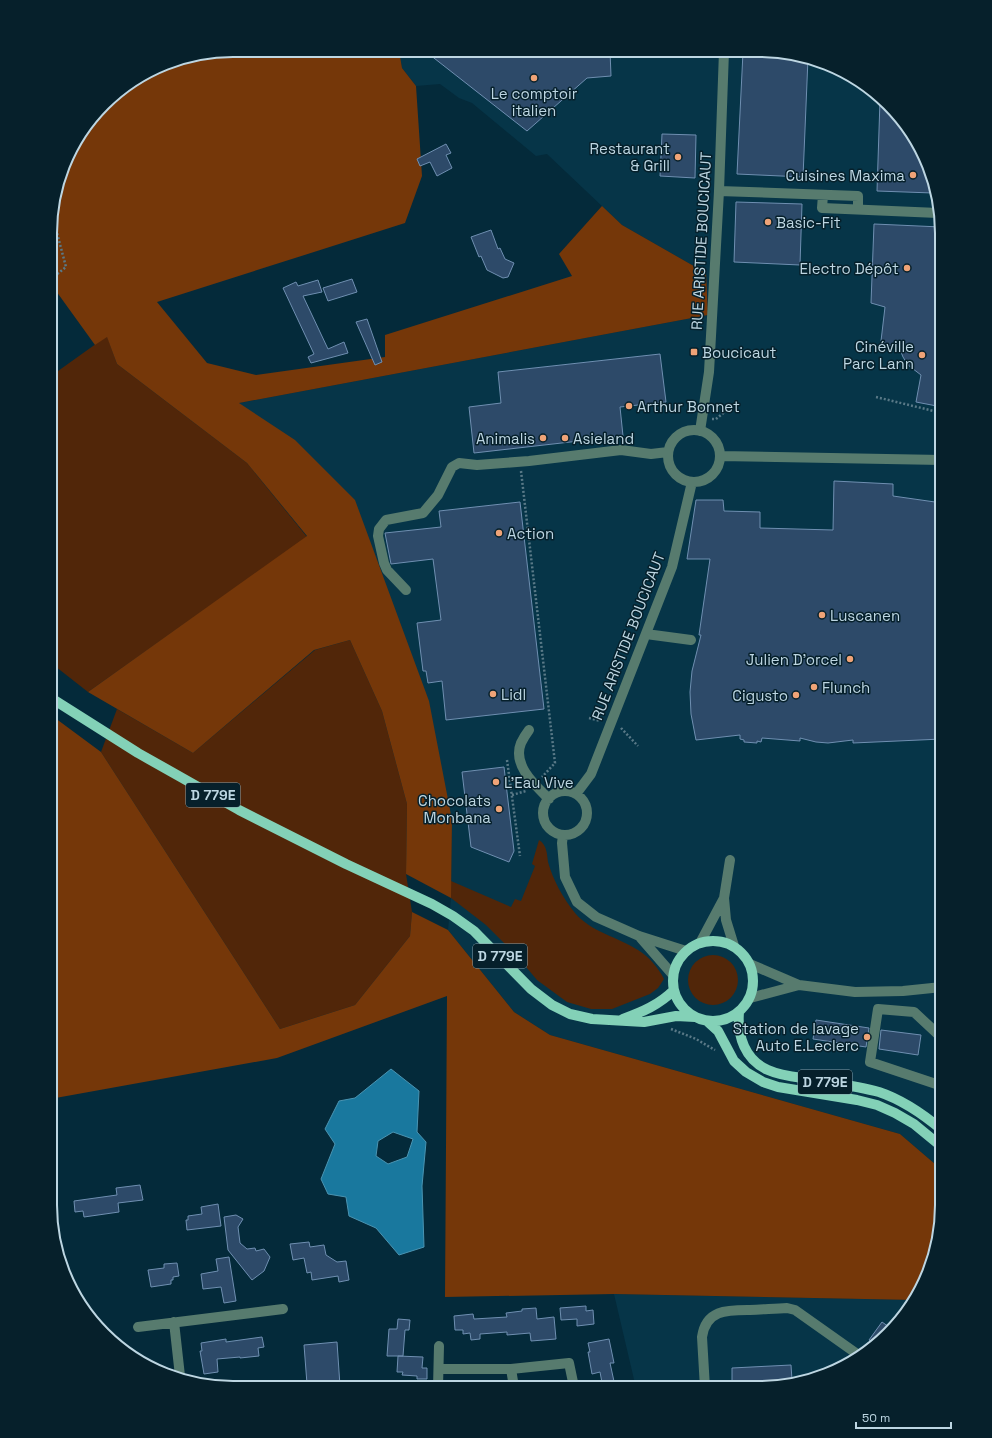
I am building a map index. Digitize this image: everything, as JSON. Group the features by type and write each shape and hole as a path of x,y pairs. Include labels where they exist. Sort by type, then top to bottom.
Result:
{"main road":[{"name":"D 779E","path":"57,702 138,753 239,810 346,864 432,904 453,916 474,931 531,989 552,1005 570,1014 592,1019 644,1022 676,1016 695,1017"},
{"path":"712,940 734,946 744,954 754,975 750,998 739,1012 724,1020 707,1021 695,1017 685,1010 678,1001 674,990 673,975 678,962 686,951 700,943 712,940"},
{"name":"D 779E","path":"619,1020 645,1011 664,1000 674,990"},
{"name":"D 779E","path":"739,1012 738,1024 743,1046 756,1063 768,1070 782,1075 879,1092 900,1100 923,1114 935,1124"},
{"name":"D 779E","path":"707,1021 718,1031 734,1061 746,1072 763,1082 778,1087 857,1100 877,1105 896,1113 914,1124 935,1141"}],"street":[{"name":"RUE ARISTIDE BOUCICAUT","path":"700,431 709,372 719,192 724,57"},
{"path":"719,192 823,195 822,208 934,213"},
{"path":"689,430 700,431 708,434 714,440 720,456 717,467 711,475 692,482 682,479 673,472 668,463 668,452 672,442 679,434 689,430"},
{"path":"406,590 387,570 384,564 378,536 379,529 386,520 423,513 438,495 454,464 459,463 477,465 520,462 621,450 651,454 668,452"},
{"path":"720,456 935,460"},
{"name":"RUE ARISTIDE BOUCICAUT","path":"576,794 591,774 672,567 692,482"},
{"path":"646,634 691,640"},
{"path":"529,730 520,744 519,757 524,771 534,785 549,799"},
{"path":"569,791 576,794 585,804 587,811 586,818 580,829 575,832 563,835 556,833 546,823 544,810 549,799 554,794 561,792 569,791"},
{"path":"563,835 562,843 565,877 577,902 596,917 639,936 686,951"},
{"path":"730,860 724,898 726,920 734,946"},
{"path":"700,943 724,898"},
{"path":"639,936 673,975"},
{"path":"750,964 799,985 855,992 903,991 935,988"},
{"path":"750,998 799,985"},
{"path":"935,1032 914,1012 878,1009 870,1062 935,1084"},
{"path":"705,1381 702,1336 703,1329 712,1317 726,1311 788,1308 795,1310 855,1352"},
{"path":"138,1327 283,1309"},
{"path":"174,1322 180,1373"},
{"path":"438,1381 439,1346"},
{"path":"439,1369 511,1369 569,1363 573,1381"},
{"path":"511,1369 513,1381"}],"path":[{"path":"57,233 66,267 57,275"},
{"path":"876,397 935,410"},
{"path":"512,795 525,793 555,763 520,462"},
{"path":"589,718 597,720"},
{"path":"621,728 638,746"},
{"path":"507,760 520,856"},
{"path":"652,1021 696,1039 734,1061"}],"shaded area":[{"path":"221,57 400,57 402,68 416,86 422,176 405,223 157,302 207,363 256,375 385,357 385,335 572,276 559,254 602,206 622,225 706,273 708,315 239,403 295,440 355,500 429,701 452,820 451,898 406,874 407,804 382,711 350,640 314,650 193,753 88,692 307,536 247,463 117,364 107,337 95,345 57,292 57,221 60,198 70,165 93,126 108,108 126,93 165,70 198,60"},
{"path":"400,57 771,57 794,60 827,70 866,93 884,108 899,126 922,165 932,198 935,221 935,1164 900,1134 550,1035 514,1012 448,930 451,898 452,820 239,403 708,315 706,273 622,225 547,154 536,156 472,103 459,98 440,84 416,86 402,68"},
{"path":"107,336 117,364 247,463 307,537 88,692 57,668 57,372"},
{"path":"350,640 382,711 407,804 406,874 412,912 410,936 355,1005 280,1029 101,752 117,709 193,753 315,650"},
{"path":"57,719 101,752 280,1029 355,1005 410,936 412,912 448,930 514,1012 550,1035 900,1134 935,1164 935,1217 932,1240 926,1262 917,1283 907,1300 614,1294 445,1297 447,996 277,1058 57,1098"},
{"path":"539,840 545,847 550,869 556,882 566,901 575,913 581,920 597,930 630,945 646,956 656,966 664,979 658,988 650,994 612,1009 591,1009 567,1002 537,980 516,955 486,925 451,898 451,881 511,907 515,899 521,901 535,866 532,864"},
{"path":"708,955 718,955 731,962 738,975 738,985 731,998 718,1005 708,1005 699,1001 692,994 688,985 688,975 692,966 699,959"},
{"path":"614,1294 907,1300 884,1330 866,1345 837,1363 816,1372 794,1378 771,1381 634,1381"}],"water":[{"path":"391,1069 419,1091 417,1132 426,1142 422,1186 424,1247 399,1255 376,1228 349,1216 346,1197 328,1194 321,1179 335,1144 325,1129 339,1101 355,1098","holes":["393,1132 413,1139 407,1157 388,1164 376,1156 378,1141"]}],"building":[{"path":"433,57 610,57 611,76 587,78 527,131"},
{"path":"743,57 771,57 794,60 808,64 803,177 737,174"},
{"path":"880,105 899,126 917,155 926,176 931,193 877,191"},
{"name":"Restaurant & Grill","path":"662,134 696,135 695,178 660,176"},
{"path":"446,144 451,153 446,155 452,168 437,176 430,162 420,166 417,159"},
{"name":"Basic-Fit","path":"736,202 802,204 800,265 734,262"},
{"path":"874,224 935,227 935,406 916,402 921,375 908,365 899,347 884,345 884,341 881,341 885,307 871,303"},
{"path":"491,230 498,249 500,248 505,259 514,263 508,277 503,278 487,270 481,256 479,257 471,237"},
{"path":"352,279 357,292 328,301 323,288"},
{"path":"318,280 322,292 303,296 328,349 344,342 348,353 311,363 308,357 314,354 283,288 296,282 298,286"},
{"path":"367,319 382,362 375,365 356,322"},
{"path":"660,354 666,402 620,407 623,436 474,453 469,407 501,403 498,372"},
{"name":"Luscanen","path":"834,481 893,484 893,496 935,502 935,739 853,743 853,740 828,743 800,738 800,741 762,738 761,742 757,741 757,743 744,742 744,740 740,739 740,735 696,740 691,714 690,692 692,671 701,635 699,635 710,559 687,559 696,500 723,500 724,511 760,512 760,528 833,530"},
{"path":"520,502 544,709 446,720 442,681 428,683 426,671 423,671 417,623 441,620 433,559 391,564 385,533 441,527 439,511"},
{"path":"504,767 514,851 509,862 471,847 462,772"},
{"path":"816,1020 869,1028 866,1047 813,1039"},
{"path":"881,1030 921,1035 918,1055 879,1049"},
{"path":"140,1185 143,1200 118,1203 119,1212 84,1217 83,1211 75,1212 74,1201 117,1195 116,1188"},
{"path":"218,1204 221,1226 187,1230 186,1220 188,1220 188,1216 202,1214 201,1207"},
{"path":"236,1215 243,1219 238,1227 240,1243 247,1249 255,1248 256,1251 264,1249 270,1257 264,1271 252,1280 228,1250 224,1217"},
{"path":"309,1242 310,1247 324,1245 326,1255 337,1262 346,1261 349,1280 339,1282 338,1276 312,1280 311,1272 307,1273 304,1258 293,1260 290,1244"},
{"path":"229,1257 236,1301 224,1303 221,1287 203,1289 201,1274 218,1271 216,1259"},
{"path":"177,1263 179,1276 173,1277 171,1284 151,1287 148,1270 164,1268 164,1264"},
{"path":"586,1306 586,1311 593,1310 594,1324 577,1326 577,1319 561,1320 560,1308"},
{"path":"536,1308 537,1319 554,1317 556,1339 531,1341 530,1333 507,1335 507,1332 480,1334 480,1339 471,1340 470,1333 463,1334 463,1330 455,1330 454,1316 473,1314 474,1319 507,1317 506,1313 522,1311 522,1309"},
{"path":"398,1319 410,1320 409,1330 405,1330 403,1356 387,1356 389,1329 397,1329"},
{"path":"882,1322 887,1326 870,1341 869,1340"},
{"path":"262,1337 264,1347 258,1348 259,1356 217,1359 218,1372 204,1374 200,1351 202,1351 201,1343 226,1339 226,1342"},
{"path":"609,1339 614,1363 610,1363 614,1381 602,1381 600,1372 592,1374 588,1343"},
{"path":"337,1342 340,1381 307,1381 304,1345"},
{"path":"398,1356 423,1357 422,1368 427,1368 427,1379 417,1379 417,1376 402,1375 403,1372 397,1372"},
{"path":"791,1365 792,1378 771,1381 732,1381 732,1368"}],"place":[{"name":"Le comptoir italien","path":"534,78"},
{"name":"Restaurant & Grill","path":"678,157"},
{"name":"Cuisines Maxima","path":"913,175"},
{"name":"Basic-Fit","path":"768,222"},
{"name":"Electro Dépôt","path":"907,268"},
{"name":"Boucicaut","path":"694,352"},
{"name":"Cinéville Parc Lann","path":"922,355"},
{"name":"Arthur Bonnet","path":"629,406"},
{"name":"Animalis","path":"543,438"},
{"name":"Asieland","path":"565,438"},
{"name":"Action","path":"499,533"},
{"name":"Luscanen","path":"822,615"},
{"name":"Julien D'orcel","path":"850,659"},
{"name":"Flunch","path":"814,687"},
{"name":"Lidl","path":"493,694"},
{"name":"Cigusto","path":"796,695"},
{"name":"L'Eau Vive","path":"496,782"},
{"name":"Chocolats Monbana","path":"499,809"},
{"name":"Station de lavage Auto E.Leclerc","path":"867,1037"}]}
